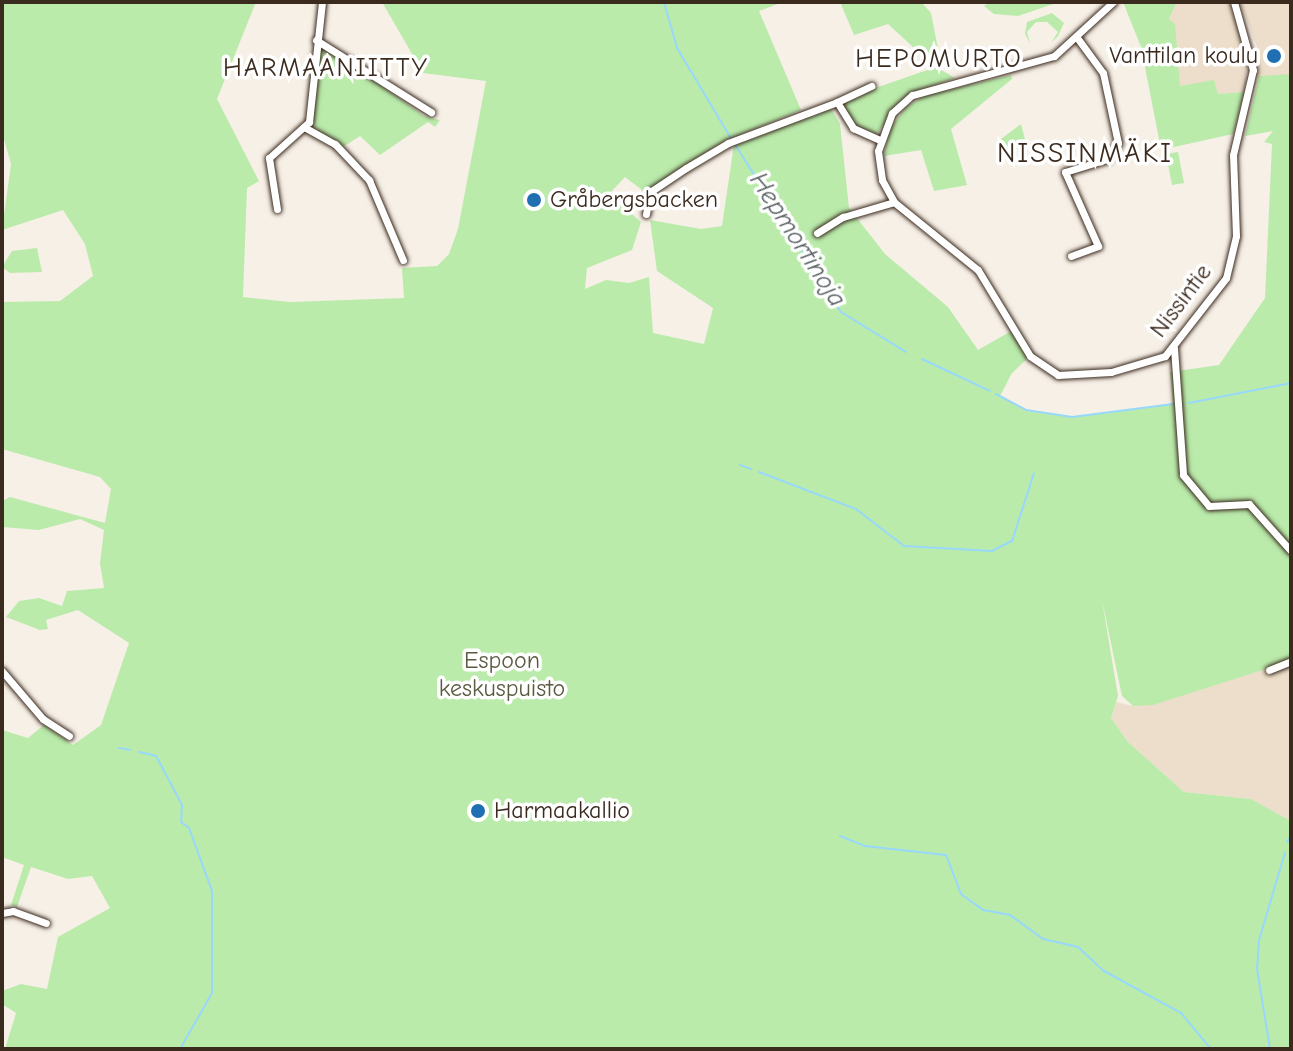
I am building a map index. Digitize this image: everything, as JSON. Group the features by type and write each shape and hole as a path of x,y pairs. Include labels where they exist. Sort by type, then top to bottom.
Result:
{"street":[{"path":"277,209 269,158 304,127 310,115 322,2"},
{"path":"837,102 853,128 880,140 892,113 912,95 1042,61 1078,39 1113,2"},
{"name":"Nissintie","path":"880,140 880,168 894,202 985,277 1030,356 1048,372 1072,377 1153,362 1174,348 1218,291 1234,252 1232,172 1253,70 1249,41 1234,2"},
{"path":"1071,256 1098,246 1065,172 1107,159 1118,143 1103,73 1078,39"},
{"path":"316,40 431,112"},
{"path":"646,214 650,192 728,143 872,86"},
{"path":"304,127 335,144 369,180 403,260"},
{"path":"817,233 843,217 894,202"},
{"path":"1174,348 1183,475 1209,506 1249,504 1280,535 1291,551"},
{"path":"1269,670 1291,661"},
{"path":"2,671 43,719 69,736"},
{"path":"2,913 13,911 46,923"}],"shaded area":[{"path":"1177,2 1229,2 1247,55 1245,92 1218,94 1214,81 1180,86 1169,19"},
{"name":"Vanttilan koulu","path":"1240,2 1291,2 1291,114 1258,80 1257,47"},
{"path":"1291,661 1291,821 1251,799 1184,792 1128,742 1111,718 1116,702 1133,706"}],"green space":[{"name":"Espoon keskuspuisto","path":"2,2 256,2 217,99 259,181 247,188 243,297 290,302 404,298 402,268 437,266 449,254 458,229 486,81 423,73 382,2 783,2 759,11 801,110 725,141 646,193 625,177 609,194 641,222 632,250 587,268 585,289 606,280 629,283 649,277 653,333 704,344 713,308 657,271 650,220 701,229 722,226 734,144 830,107 840,124 849,208 885,254 948,307 978,350 1013,330 1028,358 1012,373 1000,396 1026,410 1072,417 1173,404 1170,372 1219,365 1265,298 1272,144 1264,142 1273,131 1245,136 1259,76 1291,74 1291,661 1153,705 1133,706 1122,696 1102,600 1118,696 1111,718 1128,742 1184,792 1251,799 1291,821 1291,1049 5,1049 16,1013 2,1004 2,991 21,984 47,989 58,937 110,908 92,876 68,879 31,867 17,907 11,905 24,865 2,857 2,730 28,738 44,725 73,745 101,725 129,643 78,610 46,620 48,629 40,630 6,617 19,601 39,598 62,606 67,591 104,588 100,563 104,530 80,519 39,530 2,527 2,501 10,497 105,523 111,489 100,477 2,449 2,302 60,301 93,276 85,244 63,210 2,230 11,164 2,132"},
{"path":"840,2 921,2 931,13 939,54 926,59 888,24 854,35"},
{"path":"990,2 1059,2 1018,16 994,14 984,6"},
{"path":"1123,2 1177,2 1169,19 1175,24 1180,86 1214,80 1218,94 1245,92 1233,134 1174,147 1160,144 1141,47"},
{"path":"1052,13 1064,23 1058,36 1051,43 1058,32 1047,22 1036,22 1027,32 1030,43 1025,34 1027,22"},
{"path":"325,46 424,116 440,120 435,127 428,122 380,155 360,136 343,147 312,126 318,52"},
{"path":"936,67 955,78 913,92 875,135 860,130 844,110 846,100 855,95"},
{"path":"1011,75 1012,79 951,129 967,185 934,191 921,150 884,156 890,129 905,108 924,96"},
{"path":"1021,124 1027,147 1009,150 1001,139"},
{"path":"1178,152 1184,183 1172,185 1166,154"},
{"path":"37,248 42,272 10,273 2,267 12,251"}],"waterway":[{"name":"Hepmortinoja","path":"664,2 677,48 730,137"},
{"name":"Hepmortinoja","path":"736,146 841,312 906,352"},
{"name":"Hepmortinoja","path":"922,359 990,391"},
{"name":"Hepmortinoja","path":"1189,403 1291,383"},
{"name":"Hepmortinoja","path":"996,394 1026,410 1072,417 1173,404"},
{"path":"740,465 751,469"},
{"path":"759,472 856,509 904,546 992,551 1012,541 1034,473"},
{"path":"119,748 131,750"},
{"path":"139,752 156,756 182,805 181,822 189,828 212,891 212,993 180,1049"},
{"path":"840,836 865,846 946,855 961,894 983,910 1010,915 1043,939 1078,947 1104,971 1181,1013 1211,1049"},
{"path":"1287,842 1291,836"},
{"path":"1270,1049 1257,969 1259,940 1285,853"}],"place":[{"name":"Vanttilan koulu","path":"1274,56"},
{"name":"Gråbergsbacken","path":"534,200"},
{"name":"Harmaakallio","path":"478,811"}],"district":[{"name":"HEPOMURTO","path":"939,60"},
{"name":"HARMAANIITTY","path":"326,69"},
{"name":"NISSINMÄKI","path":"1085,153"}]}
